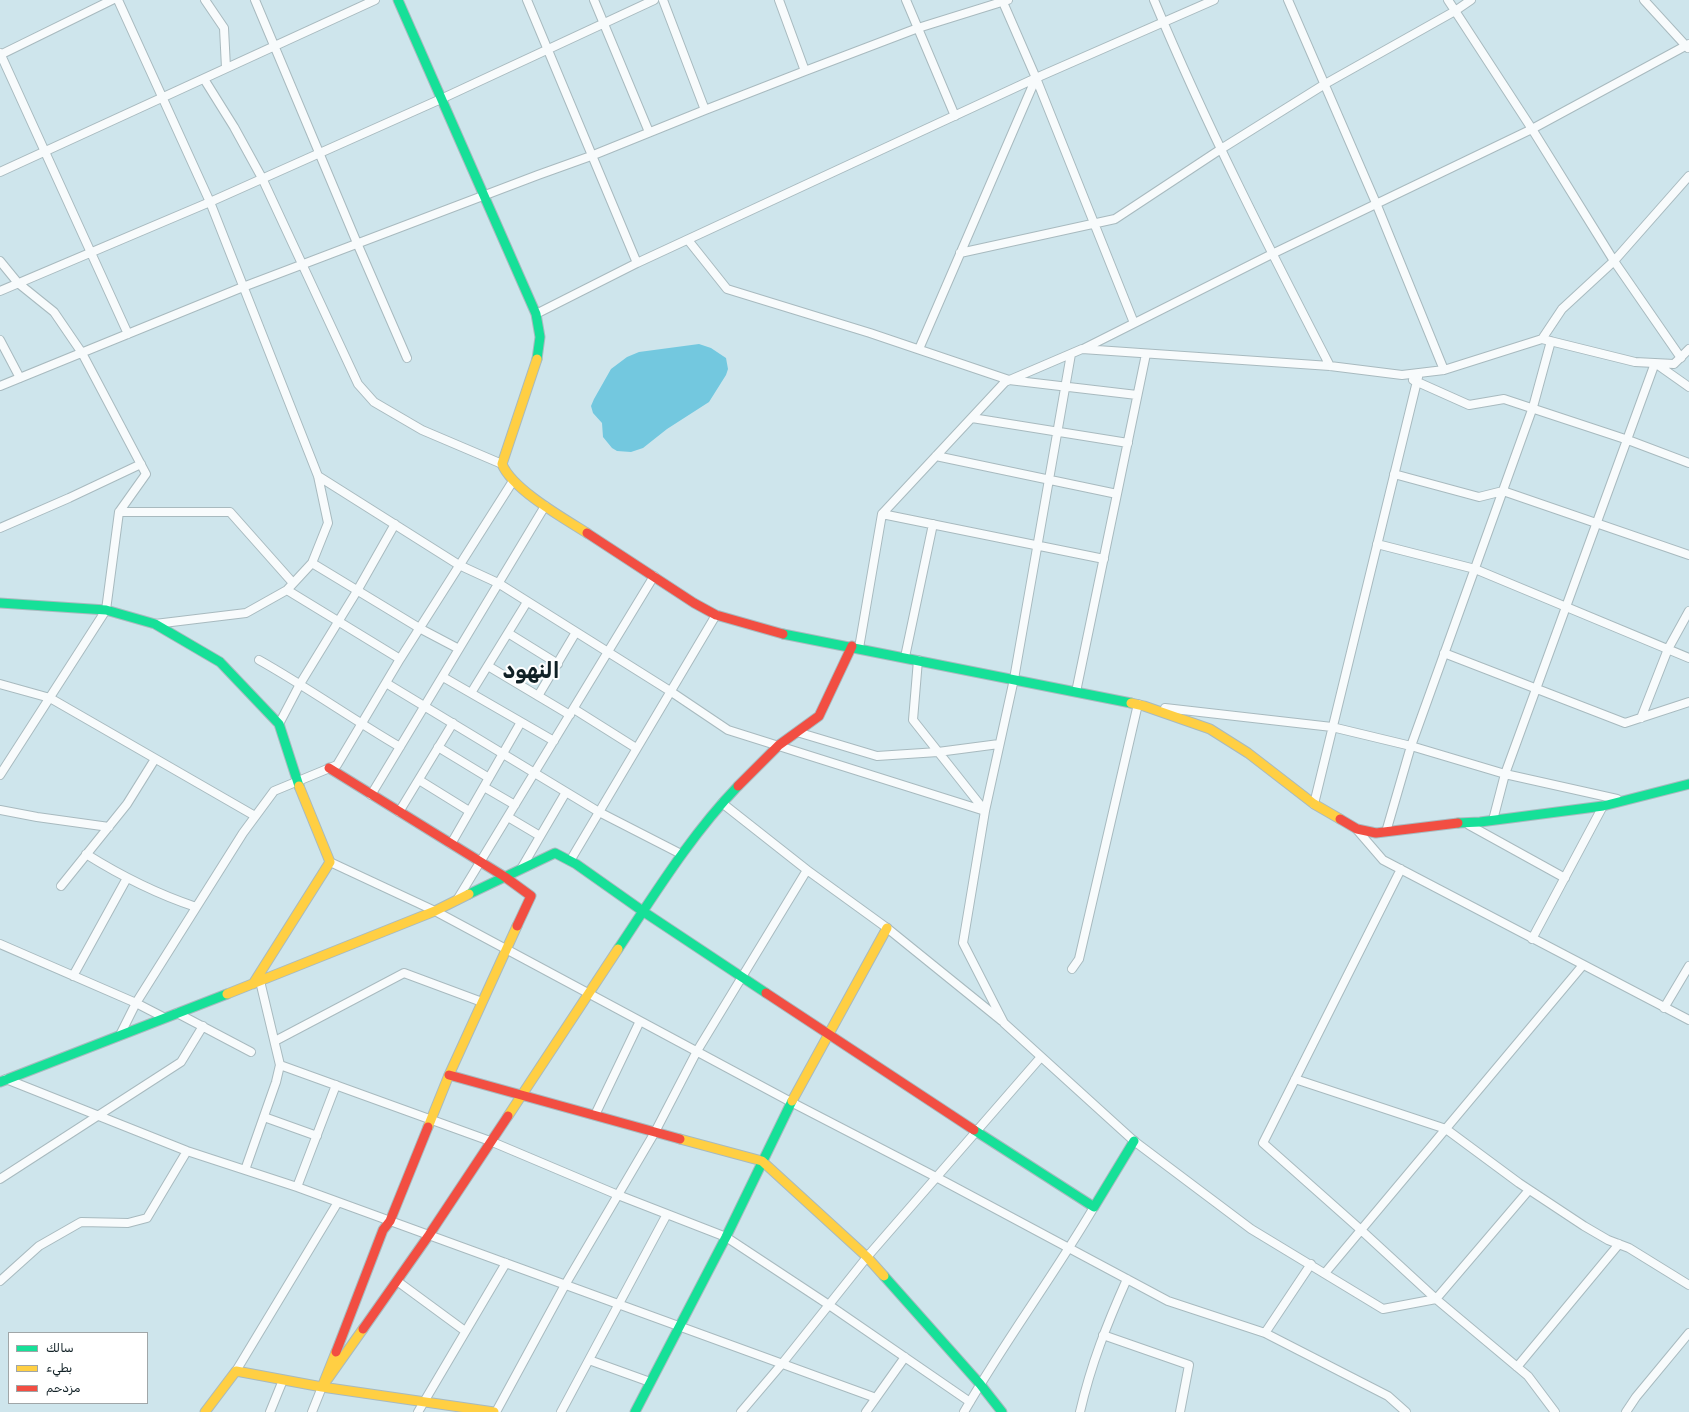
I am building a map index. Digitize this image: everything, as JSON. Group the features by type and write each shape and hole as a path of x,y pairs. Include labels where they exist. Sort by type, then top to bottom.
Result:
{"main road":[{"path":"398,0 536,314 540,338 538,356 502,464 505,472 513,481 545,506 716,615 769,631 1141,705 1210,729 1248,753 1314,804 1357,829 1376,833 1603,806 1689,784"},
{"path":"0,603 106,610 156,624 220,662 279,724 297,782 330,862 256,983"},
{"path":"322,1387 429,1235 681,854 722,803 779,745 819,716 855,647"},
{"path":"322,1387 383,1230 390,1221 449,1075 531,896 505,877 329,768"},
{"path":"3,1079 256,983 435,911 555,853 570,861 644,912 976,1132 1094,1207 1134,1141"},
{"path":"634,1412 726,1237 791,1102 887,928"},
{"path":"449,1075 762,1161 867,1257 980,1384 1002,1412"},
{"path":"205,1412 236,1371 322,1387 495,1412"}],"street":[{"path":"112,0 0,54 128,334"},
{"path":"118,0 210,202 318,476 328,523 312,563 287,590 246,613 156,624"},
{"path":"205,0 224,28 226,68"},
{"path":"255,0 407,358"},
{"path":"0,172 45,150 163,98 375,0"},
{"path":"527,0 637,263"},
{"path":"594,0 649,132"},
{"path":"0,291 210,202 441,99 654,0"},
{"path":"663,0 705,110"},
{"path":"779,0 805,71"},
{"path":"906,0 955,116"},
{"path":"1154,0 1221,149 1272,254 1330,366"},
{"path":"536,314 637,263 1036,78 1214,0"},
{"path":"1288,0 1376,203 1444,370"},
{"path":"1448,0 1532,129 1614,261 1681,358"},
{"path":"960,253 1115,219 1221,149 1325,84 1455,11 1471,0"},
{"path":"855,647 882,514 1005,382 1082,350 1272,254 1532,129 1688,46 1644,0"},
{"path":"0,386 243,287 483,195 591,156 805,71 918,28 1004,1 1134,323"},
{"path":"919,349 1036,78"},
{"path":"204,79 234,127 262,178 358,384 374,402 422,430 502,464"},
{"path":"1542,339 1562,309 1614,261 1689,176"},
{"path":"688,240 727,289 919,349 1009,380 1137,395"},
{"path":"0,261 18,283 54,312 82,353 146,474 119,512 106,610 0,775"},
{"path":"1082,350 1330,366 1402,375 1444,370 1542,339 1635,362 1674,364 1689,349"},
{"path":"0,340 20,378"},
{"path":"1386,832 1411,746 1503,491 1532,407 1551,341"},
{"path":"1004,1023 963,943 985,811 1014,679 1071,354"},
{"path":"1076,692 1146,354"},
{"path":"1655,363 1689,386"},
{"path":"1493,820 1505,774 1598,523 1655,363"},
{"path":"1314,804 1419,373"},
{"path":"1402,375 1469,405 1504,398 1628,440 1689,463"},
{"path":"972,418 1128,443"},
{"path":"936,456 1117,494"},
{"path":"0,528 69,498 141,464"},
{"path":"1394,474 1479,497 1503,491 1689,555"},
{"path":"318,476 459,565 498,583 670,691 728,730 985,811"},
{"path":"120,1035 136,1003 196,907 243,833 274,791 337,765 400,659 513,481"},
{"path":"371,795 426,706 545,506"},
{"path":"119,512 230,512 293,583"},
{"path":"882,514 1104,559"},
{"path":"279,724 300,684 357,591 395,524"},
{"path":"905,657 933,524"},
{"path":"1377,544 1475,569 1689,658"},
{"path":"312,563 357,591 459,649"},
{"path":"457,900 654,576"},
{"path":"287,590 400,659"},
{"path":"471,693 527,602"},
{"path":"1641,718 1668,649 1689,611"},
{"path":"570,861 716,615"},
{"path":"538,696 576,632"},
{"path":"508,633 558,664"},
{"path":"1444,654 1625,723 1689,702"},
{"path":"259,660 400,747"},
{"path":"918,660 913,720 985,811"},
{"path":"488,666 538,696 572,712 636,748"},
{"path":"443,677 554,741"},
{"path":"386,683 598,812 681,854"},
{"path":"0,684 50,698 255,816"},
{"path":"1072,969 1079,959 1141,705 1332,727 1411,746 1505,774 1624,801"},
{"path":"451,844 521,722"},
{"path":"399,812 452,723"},
{"path":"797,732 877,756 938,752 999,744"},
{"path":"438,747 489,778"},
{"path":"61,886 127,804 156,758"},
{"path":"419,780 469,811"},
{"path":"484,786 515,805"},
{"path":"521,870 566,792"},
{"path":"722,803 807,870 887,928 1004,1023 1134,1141 1251,1229 1383,1309 1436,1299 1529,1190"},
{"path":"1532,938 1603,806"},
{"path":"0,810 37,817 109,827"},
{"path":"508,817 540,836"},
{"path":"1465,822 1564,878"},
{"path":"1357,829 1383,860 1583,966 1689,1020"},
{"path":"86,854 127,878 173,900 196,907"},
{"path":"330,862 435,911 791,1102 936,1177 1168,1301 1265,1333 1388,1396 1406,1412"},
{"path":"1401,869 1263,1143 1436,1299 1528,1376 1555,1412"},
{"path":"495,1412 565,1285 655,1132 697,1051 807,870"},
{"path":"73,976 127,878"},
{"path":"0,944 136,1003 165,1018"},
{"path":"1325,1273 1583,966"},
{"path":"1664,1008 1689,966"},
{"path":"275,1041 404,973 482,1002"},
{"path":"245,1170 276,1082 280,1065 275,1041 256,983"},
{"path":"177,1013 250,1052"},
{"path":"595,1115 640,1021"},
{"path":"0,1179 181,1062 203,1026"},
{"path":"741,1412 781,1365 867,1257 1041,1057"},
{"path":"280,1065 490,1141 618,1195 726,1237 829,1305 970,1402"},
{"path":"3,1079 188,1151 297,1187 781,1365 876,1398"},
{"path":"1295,1079 1446,1129 1529,1190 1584,1226 1608,1240 1629,1248 1689,1285"},
{"path":"297,1187 336,1085"},
{"path":"264,1117 317,1136"},
{"path":"2,1276 39,1246 81,1222 128,1223 147,1218 188,1151"},
{"path":"236,1371 338,1202"},
{"path":"964,1412 980,1384 1070,1248 1094,1207"},
{"path":"561,1412 667,1214"},
{"path":"1517,1367 1619,1244"},
{"path":"418,1412 506,1264"},
{"path":"1265,1333 1310,1264"},
{"path":"1080,1412 1088,1376 1103,1335 1127,1279"},
{"path":"397,1281 465,1331"},
{"path":"1626,1412 1636,1397 1689,1333"},
{"path":"1103,1335 1189,1365 1180,1412"},
{"path":"866,1412 905,1358"},
{"path":"589,1360 650,1382"},
{"path":"270,1412 283,1380"},
{"path":"312,1412 322,1387"}],"water":[{"path":"699,344 711,348 726,358 728,369 726,375 709,402 667,429 643,448 631,452 617,451 612,448 603,437 602,423 593,413 591,406 611,369 627,357 639,352"}],"traffic: fast":[{"path":"398,0 536,314 540,337 537,359"},
{"path":"0,603 106,610 155,624 220,662 279,724 299,786"},
{"path":"783,634 1131,703"},
{"path":"1458,823 1480,822 1603,806 1689,784"},
{"path":"618,949 689,844 738,786"},
{"path":"469,894 555,853 576,864 644,912 766,993"},
{"path":"0,1082 227,994"},
{"path":"635,1412 726,1237 792,1101"},
{"path":"974,1130 1094,1207 1134,1141"},
{"path":"884,1276 980,1384 1002,1412"}],"traffic: slow":[{"path":"537,359 502,464 508,474 527,493 587,533"},
{"path":"1131,703 1144,706 1210,729 1248,753 1314,804 1340,819"},
{"path":"253,984 330,862 299,786"},
{"path":"227,994 435,911 469,894"},
{"path":"428,1127 449,1075 517,926"},
{"path":"792,1101 887,928"},
{"path":"508,1116 618,949"},
{"path":"680,1139 762,1161 867,1257 884,1276"},
{"path":"205,1412 236,1371 322,1387 363,1329"},
{"path":"336,1352 322,1387 494,1412"}],"traffic: jam":[{"path":"587,533 694,603 716,615 783,634"},
{"path":"738,786 779,745 819,716 852,646"},
{"path":"329,768 505,877 531,896 517,926"},
{"path":"1340,819 1357,829 1376,833 1458,823"},
{"path":"766,993 974,1130"},
{"path":"449,1075 680,1139"},
{"path":"363,1329 429,1235 508,1116"},
{"path":"336,1352 383,1230 390,1221 428,1127"}],"district":[{"name":"النهود","path":"531,672"}]}
